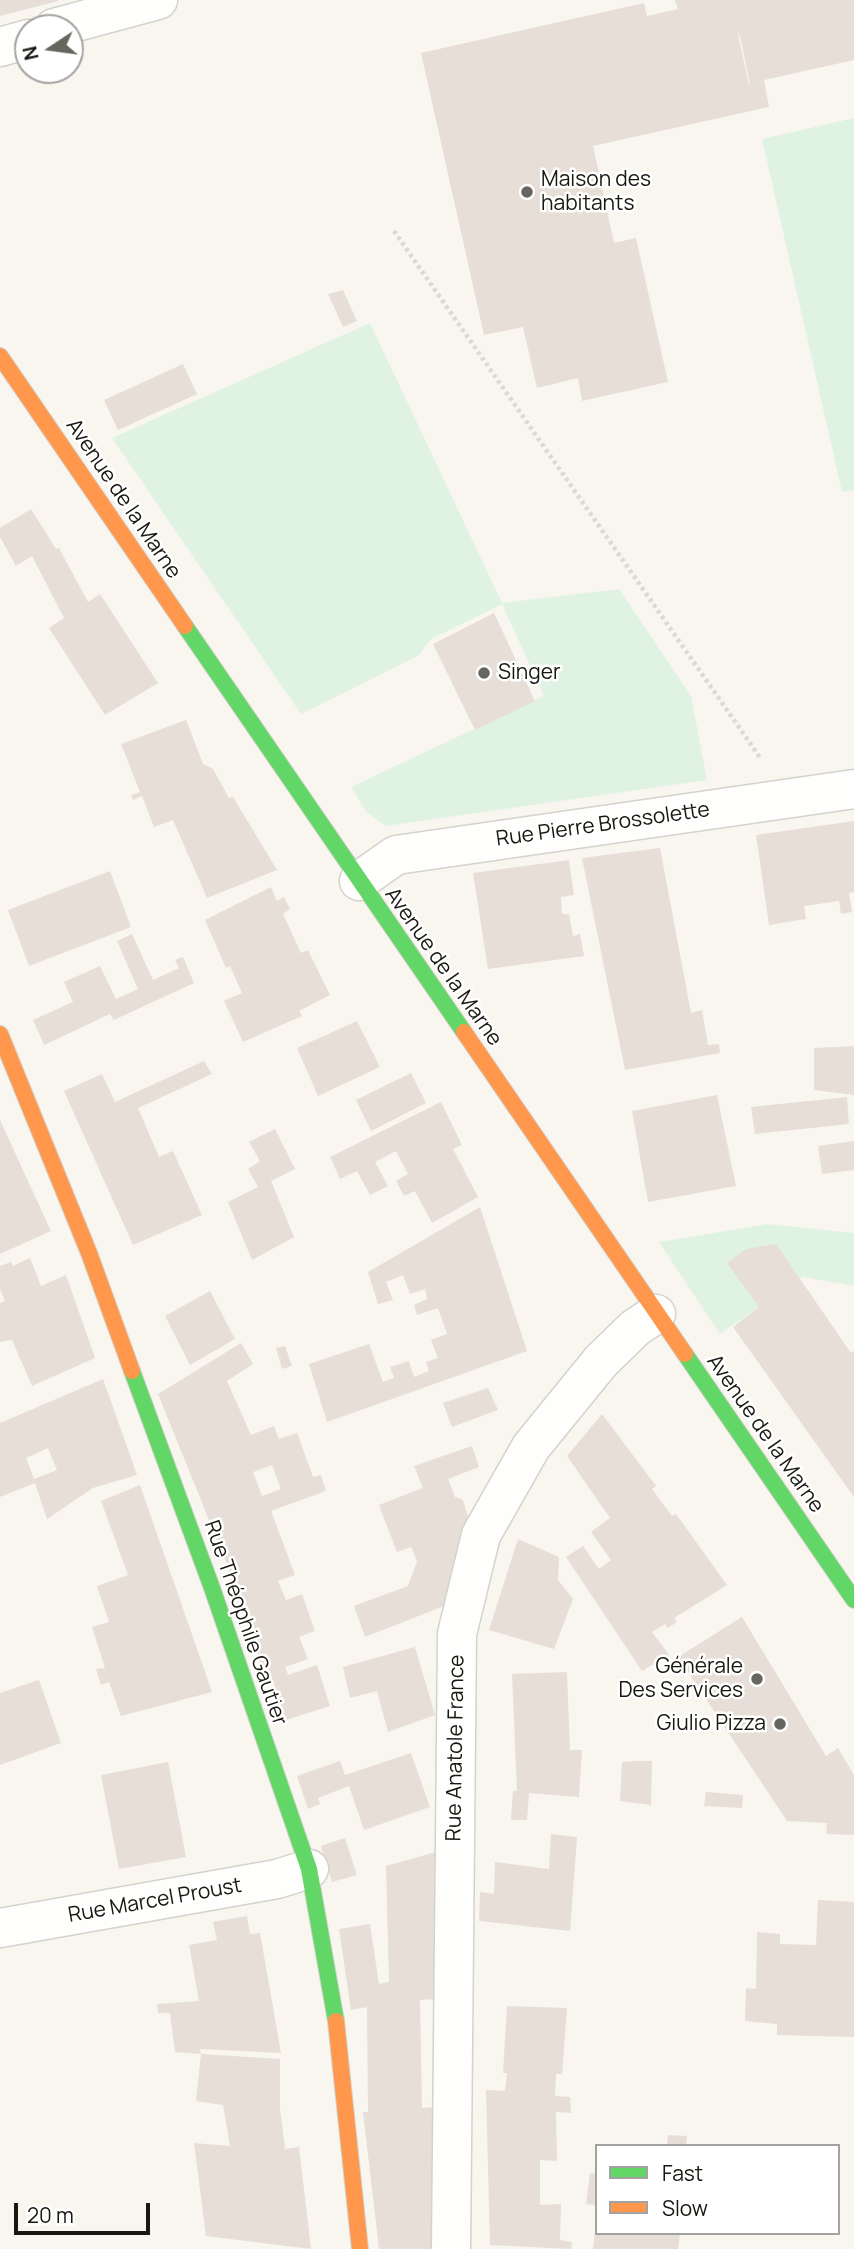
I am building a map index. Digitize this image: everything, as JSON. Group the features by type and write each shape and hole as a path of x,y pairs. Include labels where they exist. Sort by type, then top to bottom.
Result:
{"main road":[{"name":"Avenue de la Marne","path":"0,356 854,1600"},
{"name":"Rue Théophile Gautier","path":"0,1034 89,1253 212,1588 309,1869 336,2017 360,2249"}],"street":[{"path":"84,20 158,0"},
{"name":"Rue Pierre Brossolette","path":"359,881 396,855 854,789"},
{"name":"Rue Anatole France","path":"451,2249 457,1634 481,1535 531,1447 601,1361 635,1328 656,1314"},
{"name":"Rue Marcel Proust","path":"0,1928 277,1879 309,1869"}],"path":[{"path":"394,231 770,772 796,797"}],"green space":[{"path":"854,118 854,490 842,492 762,139"},
{"path":"370,323 502,603 619,589 691,696 707,780 385,826 366,811 351,787 544,696 502,604 431,639 418,656 301,714 112,438"},
{"path":"767,1224 854,1233 854,1286 802,1277 720,1334 659,1242"}],"building":[{"path":"0,0 58,0 58,1 0,16"},
{"name":"Maison des habitants","path":"675,0 854,0 854,60 764,80 769,107 593,146 614,243 636,238 668,382 582,401 578,378 537,388 523,327 484,335 421,53 644,3 647,16 678,9","holes":["737,30 741,40 750,85"]},
{"path":"343,290 357,321 343,327 328,294"},
{"path":"183,364 197,394 118,430 104,400"},
{"path":"31,509 56,549 59,548 88,602 100,594 158,683 105,715 49,628 64,618 32,556 16,566 0,537 0,528"},
{"name":"Singer","path":"494,613 535,701 475,730 433,644"},
{"path":"186,720 203,764 213,769 229,798 233,797 277,870 207,898 173,820 154,827 142,796 133,800 131,795 140,792 121,744"},
{"path":"854,821 854,892 849,893 852,912 841,914 839,901 804,906 806,919 769,925 756,835"},
{"path":"660,848 691,1013 702,1010 708,1045 719,1044 720,1053 625,1070 582,858"},
{"path":"569,860 574,895 561,897 562,914 569,914 573,936 580,934 584,956 488,969 473,873"},
{"path":"110,871 131,927 29,966 8,910"},
{"path":"271,887 277,901 284,897 290,909 283,914 301,953 308,950 330,995 299,1011 302,1016 243,1042 224,1001 242,993 230,966 226,968 205,920"},
{"path":"132,934 153,980 179,968 175,960 183,957 194,983 114,1020 110,1014 44,1045 33,1020 73,1002 64,982 100,966 116,999 138,989 117,941"},
{"path":"357,1021 380,1067 318,1096 297,1048"},
{"path":"854,1046 854,1095 814,1090 814,1048"},
{"path":"204,1061 212,1074 138,1108 159,1157 173,1151 202,1215 133,1245 64,1091 102,1074 115,1102"},
{"path":"411,1073 426,1103 371,1131 356,1100"},
{"path":"717,1095 736,1186 648,1202 632,1111"},
{"path":"847,1097 849,1124 755,1134 751,1107"},
{"path":"441,1102 462,1145 453,1149 478,1197 432,1223 415,1191 404,1196 396,1181 408,1174 396,1151 375,1162 388,1186 370,1195 357,1171 340,1179 330,1157"},
{"path":"0,1120 51,1231 0,1254"},
{"path":"275,1129 295,1169 271,1181 294,1237 252,1260 228,1202 258,1187 248,1169 260,1161 249,1142"},
{"path":"854,1141 854,1170 822,1174 818,1146"},
{"path":"480,1207 527,1351 327,1422 309,1364 369,1344 383,1382 394,1378 390,1367 409,1361 414,1377 429,1371 426,1362 438,1358 431,1340 447,1334 438,1308 417,1315 414,1305 427,1299 425,1289 410,1294 403,1275 386,1282 393,1300 378,1304 368,1272"},
{"path":"776,1244 851,1353 854,1351 854,1497 733,1327 759,1307 727,1263 746,1249"},
{"path":"30,1258 41,1286 66,1275 95,1358 32,1386 12,1340 0,1342 0,1303 5,1301 0,1289 0,1266 11,1262 13,1266"},
{"path":"210,1291 235,1339 190,1365 165,1316"},
{"path":"241,1343 253,1364 227,1381 251,1435 274,1426 279,1439 297,1433 313,1477 321,1475 326,1491 271,1511 295,1575 278,1581 286,1600 302,1594 315,1631 299,1637 308,1659 285,1667 288,1675 317,1665 330,1706 286,1720 270,1673 264,1675 226,1562 158,1394","holes":["272,1465 281,1489 262,1496 253,1472"]},
{"path":"285,1346 292,1366 282,1369 276,1348"},
{"path":"103,1379 137,1475 93,1488 47,1519 35,1483 0,1497 0,1423","holes":["48,1448 57,1470 34,1479 26,1458"]},
{"path":"488,1388 498,1410 452,1427 443,1403"},
{"path":"602,1414 656,1486 652,1489 672,1516 676,1514 727,1585 674,1618 677,1622 668,1628 665,1624 652,1632 669,1655 642,1671 566,1557 583,1546 599,1569 611,1560 591,1532 610,1518 567,1456"},
{"path":"472,1446 479,1467 448,1479 455,1497 463,1500 469,1521 444,1606 365,1637 354,1606 408,1586 417,1561 411,1547 397,1552 379,1505 423,1488 414,1466"},
{"path":"140,1485 212,1692 121,1716 109,1682 101,1685 96,1669 105,1668 92,1627 109,1622 97,1586 128,1575 101,1501"},
{"path":"518,1539 559,1557 558,1580 573,1599 554,1649 489,1630"},
{"path":"742,1617 826,1756 838,1748 854,1775 854,1835 826,1834 827,1823 787,1821 678,1657"},
{"path":"415,1647 435,1715 388,1732 377,1691 350,1698 343,1667"},
{"path":"567,1672 570,1750 582,1750 579,1797 529,1793 527,1820 511,1820 513,1791 517,1791 512,1674"},
{"path":"39,1680 61,1743 0,1765 0,1693"},
{"path":"411,1753 430,1807 364,1830 349,1786 318,1798 320,1804 308,1809 297,1776 340,1761 345,1775"},
{"path":"652,1761 651,1805 620,1801 622,1762"},
{"path":"168,1762 186,1857 119,1869 101,1775"},
{"path":"706,1792 743,1795 742,1808 704,1806"},
{"path":"551,1834 577,1837 570,1931 479,1921 480,1892 494,1894 495,1862 549,1869"},
{"path":"345,1838 357,1875 332,1882 321,1846"},
{"path":"436,1852 434,1999 420,2000 422,2108 434,2107 435,2249 379,2249 363,2112 368,2112 367,2007 351,2010 339,1929 370,1924 379,1984 389,1982 386,1866"},
{"path":"818,1900 854,1902 854,2037 777,2035 777,2024 745,2021 746,1988 756,1989 757,1932 780,1934 780,1944 816,1945"},
{"path":"247,1916 250,1934 260,1933 281,2053 200,2049 201,2054 175,2052 170,2013 158,2013 157,2004 199,2001 189,1945 217,1940 213,1922"},
{"path":"507,2006 567,2008 562,2074 556,2074 555,2096 570,2097 571,2113 556,2112 557,2161 540,2160 540,2205 561,2204 560,2240 572,2242 571,2249 490,2245 486,2090 505,2091 507,2073 503,2073"},
{"path":"201,2054 280,2059 280,2108 285,2149 299,2147 311,2249 206,2236 194,2143 230,2146 223,2105 196,2101"},
{"path":"668,2135 687,2136 686,2144 667,2144"},
{"path":"590,2173 595,2174 595,2205 586,2204"},
{"path":"595,2233 680,2235 678,2249 593,2249"}],"traffic: fast":[{"path":"185,626 464,1032"},
{"path":"685,1354 854,1600"},
{"path":"132,1371 212,1588 309,1869 336,2021"}],"traffic: slow":[{"path":"0,356 185,626"},
{"path":"464,1032 685,1354"},
{"path":"0,1034 89,1253 132,1371"},
{"path":"336,2021 360,2249"}],"place":[{"name":"Maison des habitants","path":"527,192"},
{"name":"Singer","path":"484,673"},
{"name":"Générale Des Services","path":"757,1679"},
{"name":"Giulio Pizza","path":"780,1724"}]}
